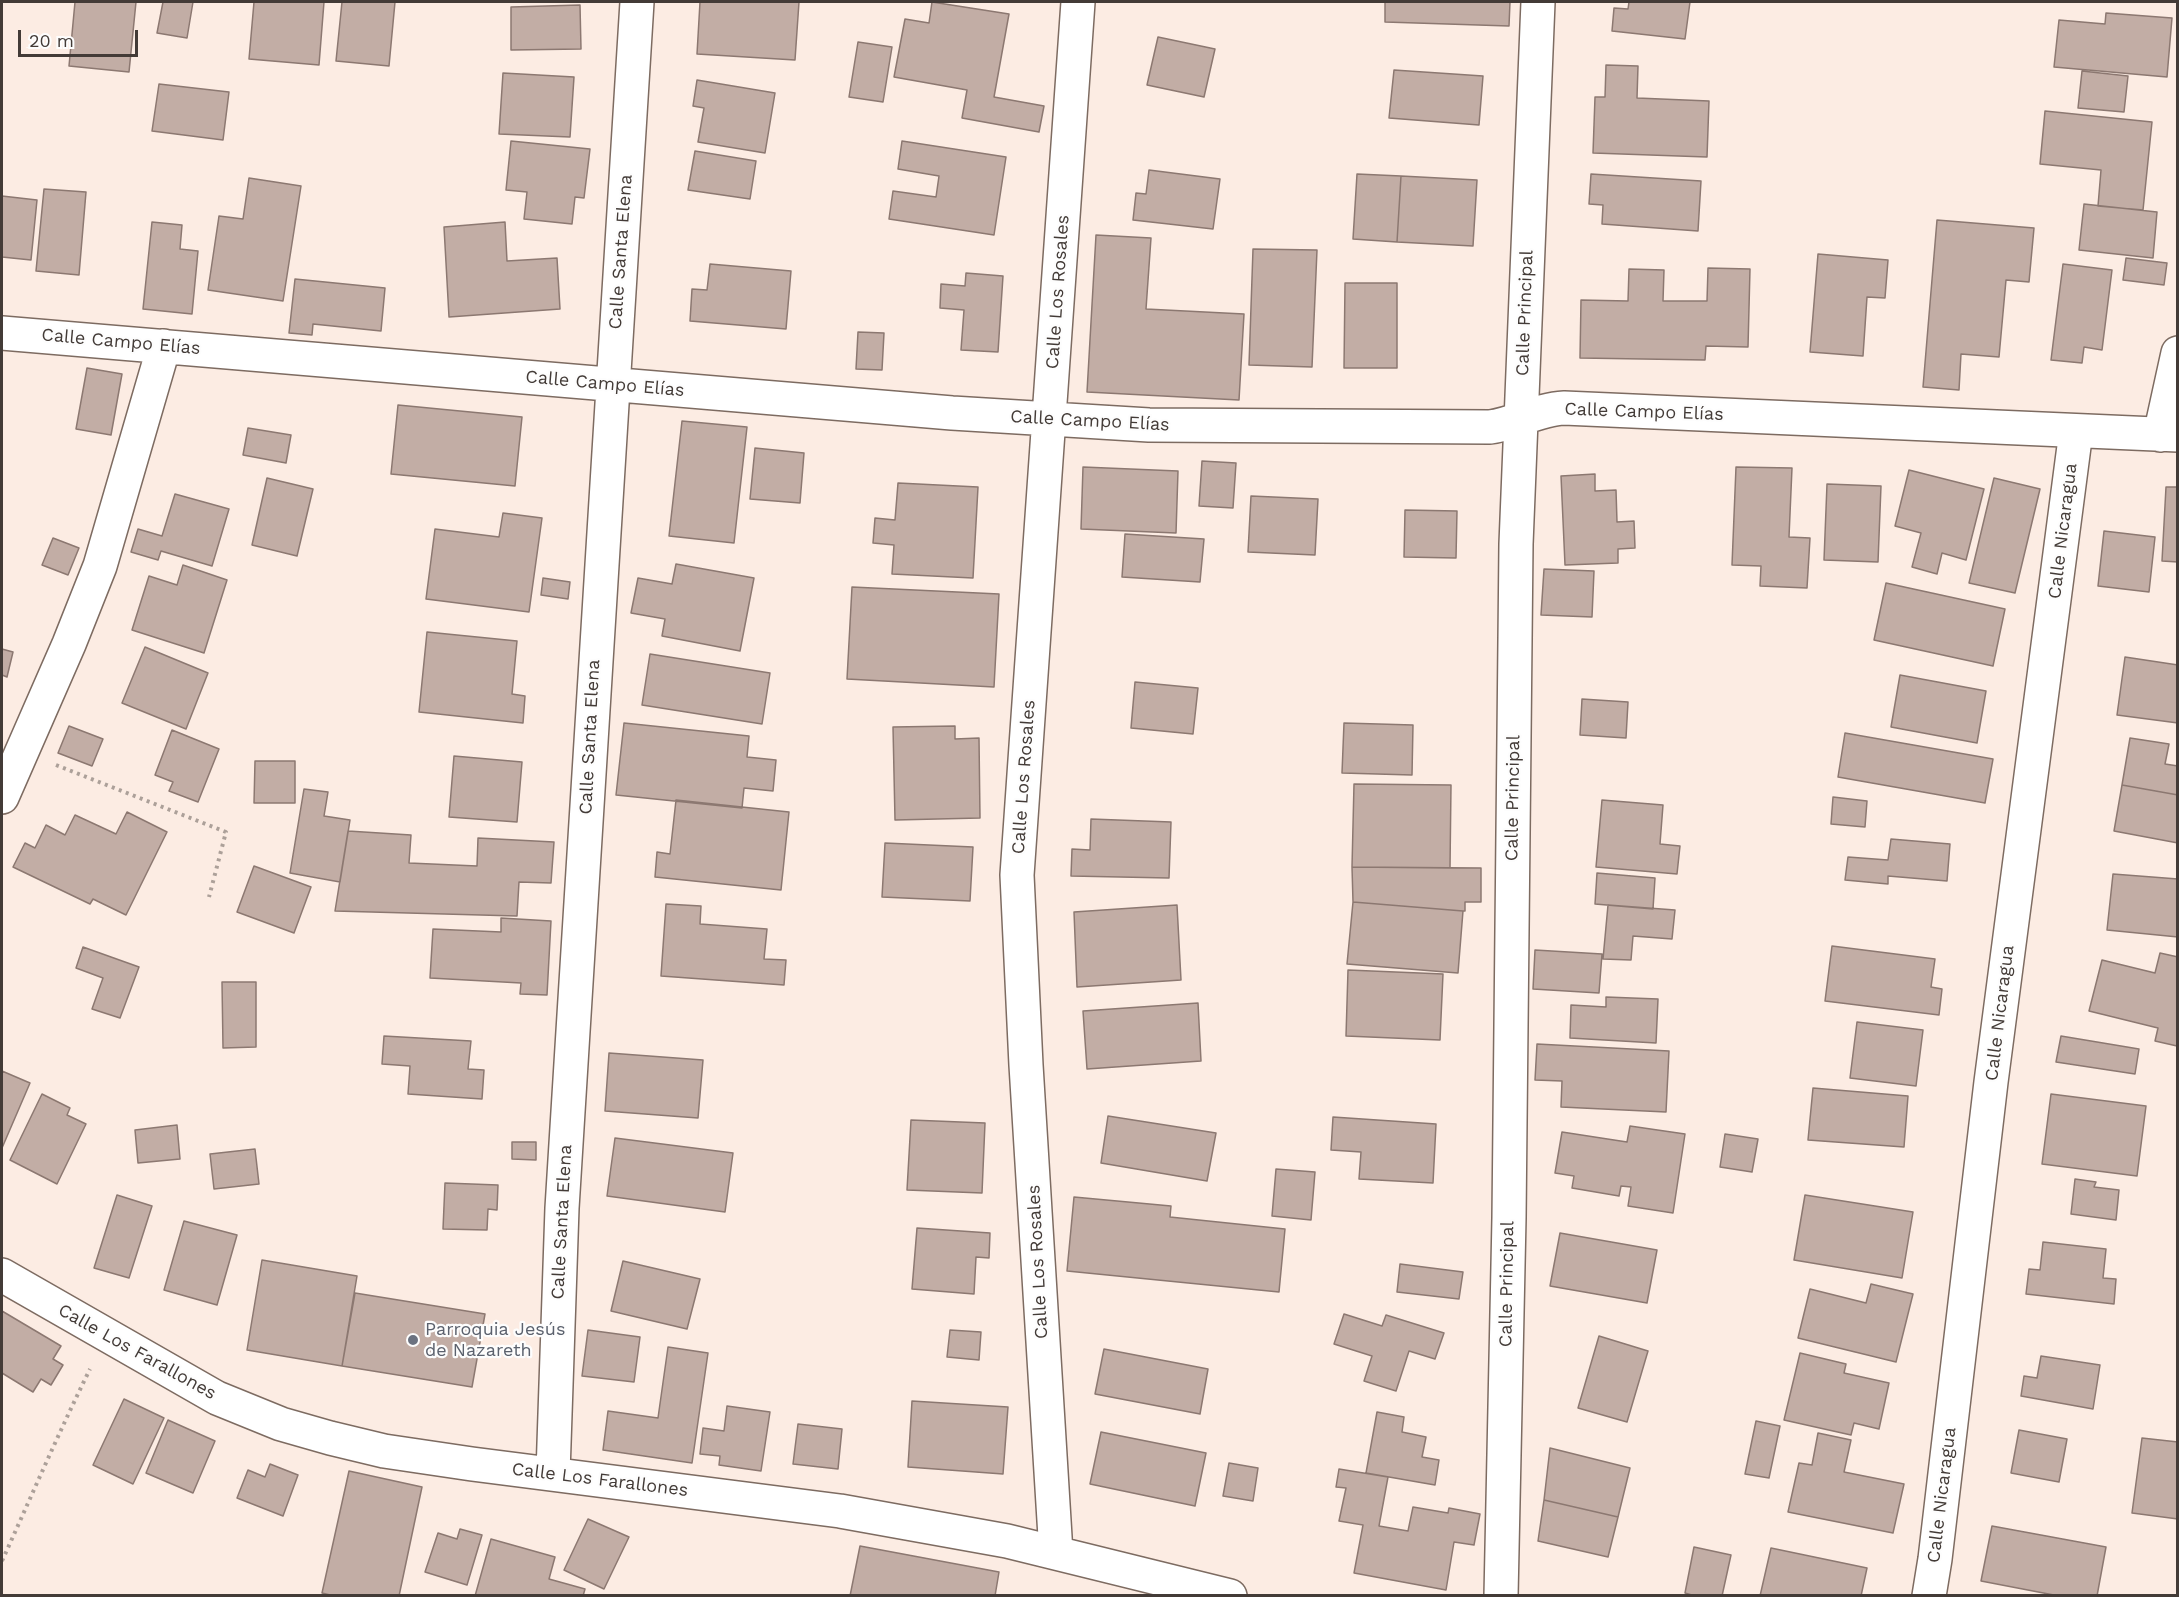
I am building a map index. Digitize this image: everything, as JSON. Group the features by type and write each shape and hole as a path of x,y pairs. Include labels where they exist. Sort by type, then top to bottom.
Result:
{"street":[{"name":"Calle Santa Elena","path":"553,1473 563,1196 637,2"},
{"name":"Calle Los Rosales","path":"1056,1553 1025,1054 1017,874 1078,2"},
{"name":"Calle Principal","path":"1501,1596 1516,544 1538,2"},
{"name":"Calle Campo Elías","path":"2,333 940,412 1149,425 1490,427 1507,425 1552,408 1564,408 2169,435"},
{"path":"9,775 100,566 164,346"},
{"path":"2169,435 2178,353"},
{"name":"Calle Nicaragua","path":"1929,1596 1991,1082 2076,431"},
{"name":"Calle Los Farallones","path":"2,1275 217,1398 281,1424 384,1451 840,1511 1007,1541 1230,1596"}],"path":[{"path":"9,775 226,832 209,897"},
{"path":"2,1561 63,1424 106,1336"}],"building":[{"path":"75,2 136,2 129,72 69,66"},
{"path":"163,2 193,2 187,38 157,33"},
{"path":"254,2 324,2 319,65 249,59"},
{"path":"342,2 395,2 389,66 336,61"},
{"path":"700,2 799,2 795,60 697,54"},
{"path":"932,2 1009,14 994,97 1044,106 1039,132 962,118 967,90 894,77 905,19 929,23"},
{"path":"1385,2 1510,2 1509,26 1385,22"},
{"path":"1629,2 1690,2 1685,39 1612,31 1614,8 1628,9"},
{"path":"580,5 581,49 511,50 511,7"},
{"path":"2106,13 2172,18 2167,77 2054,67 2059,20 2105,24"},
{"path":"1158,37 1215,49 1204,97 1147,85"},
{"path":"858,42 892,47 883,102 849,97"},
{"path":"1606,65 1638,66 1637,98 1709,101 1707,157 1593,153 1595,97 1605,97"},
{"path":"1394,70 1483,76 1479,125 1389,118"},
{"path":"2082,71 2128,76 2124,112 2078,108"},
{"path":"503,73 574,77 570,137 499,134"},
{"path":"697,80 775,93 765,153 698,142 704,108 693,106"},
{"path":"159,84 229,92 223,140 152,131"},
{"path":"2045,111 2152,122 2143,210 2098,206 2101,170 2040,164"},
{"path":"511,141 590,149 584,198 575,197 572,224 524,219 527,192 506,190"},
{"path":"902,141 1006,157 994,235 889,219 893,191 936,197 939,176 898,169"},
{"path":"695,151 756,161 750,199 688,190"},
{"path":"1149,170 1220,179 1213,229 1133,220 1136,193 1146,194"},
{"path":"1357,174 1401,176 1397,242 1353,239"},
{"path":"1591,174 1701,181 1698,231 1602,224 1603,205 1589,204"},
{"path":"1401,176 1477,180 1473,246 1397,242"},
{"path":"249,178 301,186 283,301 208,290 219,216 243,219"},
{"path":"44,189 86,192 79,275 36,271"},
{"path":"2,196 37,200 31,260 2,257"},
{"path":"2084,204 2157,212 2153,258 2079,250"},
{"path":"1937,220 2034,228 2029,282 2006,280 1999,357 1961,354 1959,390 1923,387"},
{"path":"152,222 182,225 180,249 198,251 192,314 143,309"},
{"path":"505,222 507,261 557,258 560,309 449,317 444,227"},
{"path":"1096,235 1151,238 1146,309 1244,314 1239,400 1087,392"},
{"path":"1253,249 1317,250 1312,367 1249,365"},
{"path":"1818,254 1888,260 1885,298 1867,297 1863,356 1810,352"},
{"path":"2126,258 2167,263 2164,285 2123,280"},
{"path":"710,264 791,271 786,329 690,321 692,289 707,290"},
{"path":"2063,264 2112,270 2102,350 2084,347 2082,363 2051,360"},
{"path":"1708,268 1750,269 1748,347 1706,346 1705,360 1580,358 1581,300 1628,301 1629,269 1664,270 1663,301 1707,301"},
{"path":"966,273 1003,276 998,352 961,350 964,310 940,308 941,284 965,286"},
{"path":"295,279 385,288 381,331 313,324 312,335 289,333"},
{"path":"1345,283 1397,283 1397,368 1344,368"},
{"path":"858,332 884,333 882,370 856,369"},
{"path":"87,368 122,374 111,435 76,429"},
{"path":"398,405 522,417 515,486 391,474"},
{"path":"682,421 747,427 734,543 669,536"},
{"path":"248,428 291,435 286,463 243,455"},
{"path":"755,448 804,453 800,503 750,499"},
{"path":"1202,461 1236,463 1233,508 1199,506"},
{"path":"1083,467 1178,471 1176,533 1081,529"},
{"path":"1736,467 1792,468 1789,537 1810,538 1807,588 1760,586 1761,566 1732,565"},
{"path":"1909,470 1984,489 1966,560 1942,553 1937,574 1912,567 1921,533 1895,526"},
{"path":"1595,474 1595,491 1616,490 1617,522 1634,521 1635,548 1618,549 1618,563 1565,565 1561,476"},
{"path":"267,478 313,489 297,556 252,545"},
{"path":"1994,478 2040,489 2015,593 1969,583"},
{"path":"898,483 978,487 973,578 892,574 894,545 873,543 875,518 895,520"},
{"path":"1827,484 1881,486 1878,562 1824,560"},
{"path":"2166,487 2178,487 2178,562 2162,561"},
{"path":"175,494 229,509 212,566 161,551 158,560 131,552 138,529 162,536"},
{"path":"1251,496 1318,499 1315,555 1248,552"},
{"path":"1405,510 1457,511 1456,558 1404,557"},
{"path":"503,513 542,518 529,612 426,599 435,529 499,537"},
{"path":"2104,531 2155,537 2149,592 2098,586"},
{"path":"1125,534 1204,539 1200,582 1122,577"},
{"path":"53,538 79,548 68,575 42,565"},
{"path":"676,564 754,578 740,651 662,636 665,619 631,613 638,578 672,584"},
{"path":"183,565 227,580 204,653 132,630 149,576 177,585"},
{"path":"1544,569 1594,571 1592,617 1541,615"},
{"path":"543,578 570,582 568,599 541,595"},
{"path":"1886,583 2005,609 1993,666 1874,640"},
{"path":"852,587 999,594 994,687 847,679"},
{"path":"427,632 517,641 512,694 525,696 523,723 419,712"},
{"path":"145,647 208,673 186,729 122,703"},
{"path":"2,649 13,652 7,677 2,675"},
{"path":"650,654 770,673 762,724 642,705"},
{"path":"2125,657 2178,665 2178,723 2117,715"},
{"path":"1900,675 1986,691 1977,743 1891,727"},
{"path":"1135,682 1198,688 1193,734 1131,728"},
{"path":"1582,699 1628,702 1626,738 1580,735"},
{"path":"624,723 749,736 747,757 776,760 773,791 744,788 742,808 616,795"},
{"path":"1344,723 1413,725 1412,775 1342,773"},
{"path":"69,726 103,739 92,766 58,753"},
{"path":"955,726 955,739 979,738 980,818 895,820 893,727"},
{"path":"172,730 219,749 198,802 169,791 173,782 155,775"},
{"path":"1845,733 1993,759 1985,803 1838,777"},
{"path":"2130,738 2169,744 2165,764 2178,766 2178,795 2122,785"},
{"path":"454,756 522,762 517,822 449,817"},
{"path":"255,761 295,761 295,803 254,803"},
{"path":"1354,784 1451,785 1450,868 1352,867"},
{"path":"2122,785 2178,795 2178,843 2114,831"},
{"path":"304,789 328,792 324,816 350,820 340,882 290,873"},
{"path":"1833,797 1867,801 1865,827 1831,824"},
{"path":"676,800 789,812 781,890 655,877 657,852 670,854"},
{"path":"1602,800 1663,805 1660,844 1680,846 1677,874 1596,867"},
{"path":"127,812 167,832 126,915 93,899 90,904 13,867 25,843 35,848 46,825 65,835 75,815 116,834"},
{"path":"1091,819 1171,822 1169,878 1071,876 1072,849 1090,850"},
{"path":"348,831 411,835 409,863 477,866 478,838 554,842 551,883 519,882 517,916 335,911"},
{"path":"1891,839 1950,844 1947,881 1888,876 1888,884 1845,880 1848,857 1888,860"},
{"path":"885,843 973,847 970,901 882,897"},
{"path":"254,866 311,887 294,933 237,912"},
{"path":"1352,867 1481,868 1481,902 1465,902 1465,911 1463,911 1353,902"},
{"path":"1597,873 1655,878 1653,909 1595,904"},
{"path":"2113,874 2178,879 2178,937 2107,930"},
{"path":"1353,902 1463,911 1458,973 1347,964"},
{"path":"666,904 701,906 700,924 767,929 764,959 786,960 784,985 661,976"},
{"path":"1177,905 1181,980 1077,987 1074,912"},
{"path":"1608,905 1675,910 1672,939 1633,936 1631,960 1603,959"},
{"path":"501,918 551,921 547,995 520,994 521,983 430,978 433,929 501,932"},
{"path":"1832,946 1935,959 1931,987 1942,989 1939,1015 1825,1001"},
{"path":"83,947 139,967 120,1018 92,1009 103,978 76,968"},
{"path":"1535,950 1602,954 1599,993 1533,989"},
{"path":"2160,953 2178,957 2177,1046 2155,1041 2158,1028 2089,1011 2102,960 2155,973"},
{"path":"1348,970 1443,974 1440,1040 1346,1036"},
{"path":"222,982 256,982 256,1047 223,1048"},
{"path":"1606,997 1658,999 1656,1043 1570,1038 1571,1005 1606,1007"},
{"path":"1198,1003 1201,1061 1087,1069 1083,1011"},
{"path":"1857,1022 1923,1030 1916,1086 1850,1078"},
{"path":"384,1036 471,1041 468,1069 484,1070 482,1099 408,1094 410,1066 382,1064"},
{"path":"2061,1036 2139,1049 2135,1074 2056,1062"},
{"path":"1537,1044 1669,1051 1666,1112 1561,1107 1562,1081 1535,1080"},
{"path":"609,1053 703,1060 698,1118 605,1111"},
{"path":"2,1071 30,1083 2,1148"},
{"path":"1813,1088 1908,1096 1904,1147 1808,1140"},
{"path":"42,1094 70,1108 67,1115 86,1124 57,1184 10,1160"},
{"path":"2051,1094 2146,1106 2137,1176 2042,1164"},
{"path":"1108,1116 1216,1133 1207,1181 1101,1163"},
{"path":"1333,1117 1436,1124 1433,1183 1359,1179 1361,1152 1331,1150"},
{"path":"911,1120 985,1123 982,1193 907,1190"},
{"path":"177,1125 180,1159 138,1163 135,1130"},
{"path":"1630,1126 1685,1134 1673,1213 1628,1206 1631,1187 1621,1186 1619,1196 1572,1188 1574,1176 1555,1173 1562,1132 1627,1142"},
{"path":"1725,1134 1758,1139 1752,1172 1720,1167"},
{"path":"615,1138 733,1153 725,1212 607,1196"},
{"path":"512,1142 536,1142 536,1160 512,1159"},
{"path":"255,1149 259,1184 214,1189 210,1154"},
{"path":"1276,1169 1315,1172 1311,1220 1272,1216"},
{"path":"2075,1179 2096,1182 2094,1187 2119,1190 2116,1220 2071,1214"},
{"path":"445,1183 498,1185 497,1210 488,1209 487,1230 443,1229"},
{"path":"117,1195 152,1206 129,1278 94,1268"},
{"path":"1805,1195 1913,1212 1902,1278 1794,1260"},
{"path":"1074,1197 1171,1206 1170,1217 1285,1229 1279,1292 1067,1271"},
{"path":"184,1221 237,1235 217,1305 164,1290"},
{"path":"917,1228 990,1233 989,1258 976,1257 974,1294 912,1289"},
{"path":"1560,1233 1657,1250 1647,1303 1550,1286"},
{"path":"2043,1242 2106,1249 2103,1278 2116,1279 2114,1304 2026,1294 2029,1269 2040,1270"},
{"path":"262,1260 357,1276 342,1366 247,1350"},
{"path":"623,1261 700,1279 687,1329 611,1311"},
{"path":"1400,1264 1463,1272 1459,1299 1397,1292"},
{"path":"1871,1284 1913,1294 1896,1362 1798,1338 1810,1289 1866,1303"},
{"name":"Parroquia Jesús de Nazareth","path":"355,1293 485,1314 472,1387 342,1366"},
{"path":"2,1311 61,1346 53,1359 63,1365 51,1385 41,1379 33,1392 2,1373"},
{"path":"1344,1314 1382,1326 1386,1315 1444,1333 1435,1359 1409,1351 1396,1391 1364,1381 1372,1356 1334,1344"},
{"path":"588,1330 640,1337 634,1382 582,1376"},
{"path":"950,1330 981,1332 979,1360 947,1357"},
{"path":"1599,1336 1648,1351 1627,1422 1578,1408"},
{"path":"668,1347 708,1353 692,1463 603,1450 608,1411 658,1418"},
{"path":"1104,1349 1208,1369 1200,1414 1095,1394"},
{"path":"1800,1353 1846,1364 1844,1373 1889,1383 1879,1429 1854,1423 1851,1435 1784,1420"},
{"path":"2041,1356 2100,1365 2093,1409 2021,1396 2024,1376 2037,1378"},
{"path":"124,1399 164,1418 133,1484 93,1465"},
{"path":"912,1401 1008,1407 1003,1474 908,1467"},
{"path":"727,1406 770,1412 761,1471 719,1465 720,1456 700,1454 703,1428 724,1431"},
{"path":"1377,1412 1404,1417 1402,1432 1426,1437 1422,1457 1439,1460 1435,1485 1366,1473"},
{"path":"168,1420 215,1441 193,1493 146,1473"},
{"path":"1756,1421 1780,1426 1769,1478 1745,1474"},
{"path":"798,1424 842,1429 838,1469 793,1464"},
{"path":"2019,1430 2067,1439 2059,1482 2011,1473"},
{"path":"1101,1432 1206,1453 1195,1506 1090,1484"},
{"path":"1818,1433 1851,1440 1844,1472 1904,1484 1893,1533 1788,1512 1799,1463 1812,1465"},
{"path":"2142,1438 2178,1442 2178,1519 2132,1513"},
{"path":"1550,1448 1630,1468 1618,1517 1544,1500"},
{"path":"1229,1463 1258,1468 1253,1501 1223,1496"},
{"path":"270,1464 298,1475 283,1516 237,1498 248,1470 265,1477"},
{"path":"1339,1469 1388,1477 1379,1526 1408,1531 1413,1507 1448,1513 1449,1508 1480,1514 1474,1545 1454,1542 1446,1590 1354,1573 1363,1525 1339,1521 1346,1488 1336,1487"},
{"path":"349,1471 422,1487 399,1596 334,1596 322,1593"},
{"path":"1544,1500 1618,1517 1608,1557 1538,1541"},
{"path":"588,1519 629,1537 604,1589 564,1570"},
{"path":"1992,1526 2106,1547 2097,1596 2059,1596 1981,1581"},
{"path":"460,1529 482,1535 467,1585 425,1572 438,1533 457,1539"},
{"path":"491,1539 555,1557 549,1579 585,1589 583,1596 475,1596"},
{"path":"860,1546 999,1572 995,1596 850,1596"},
{"path":"1694,1547 1731,1555 1722,1596 1695,1596 1685,1593"},
{"path":"1771,1548 1867,1568 1861,1596 1760,1596"}],"place":[{"name":"Parroquia Jesús de Nazareth","path":"413,1340"}]}
